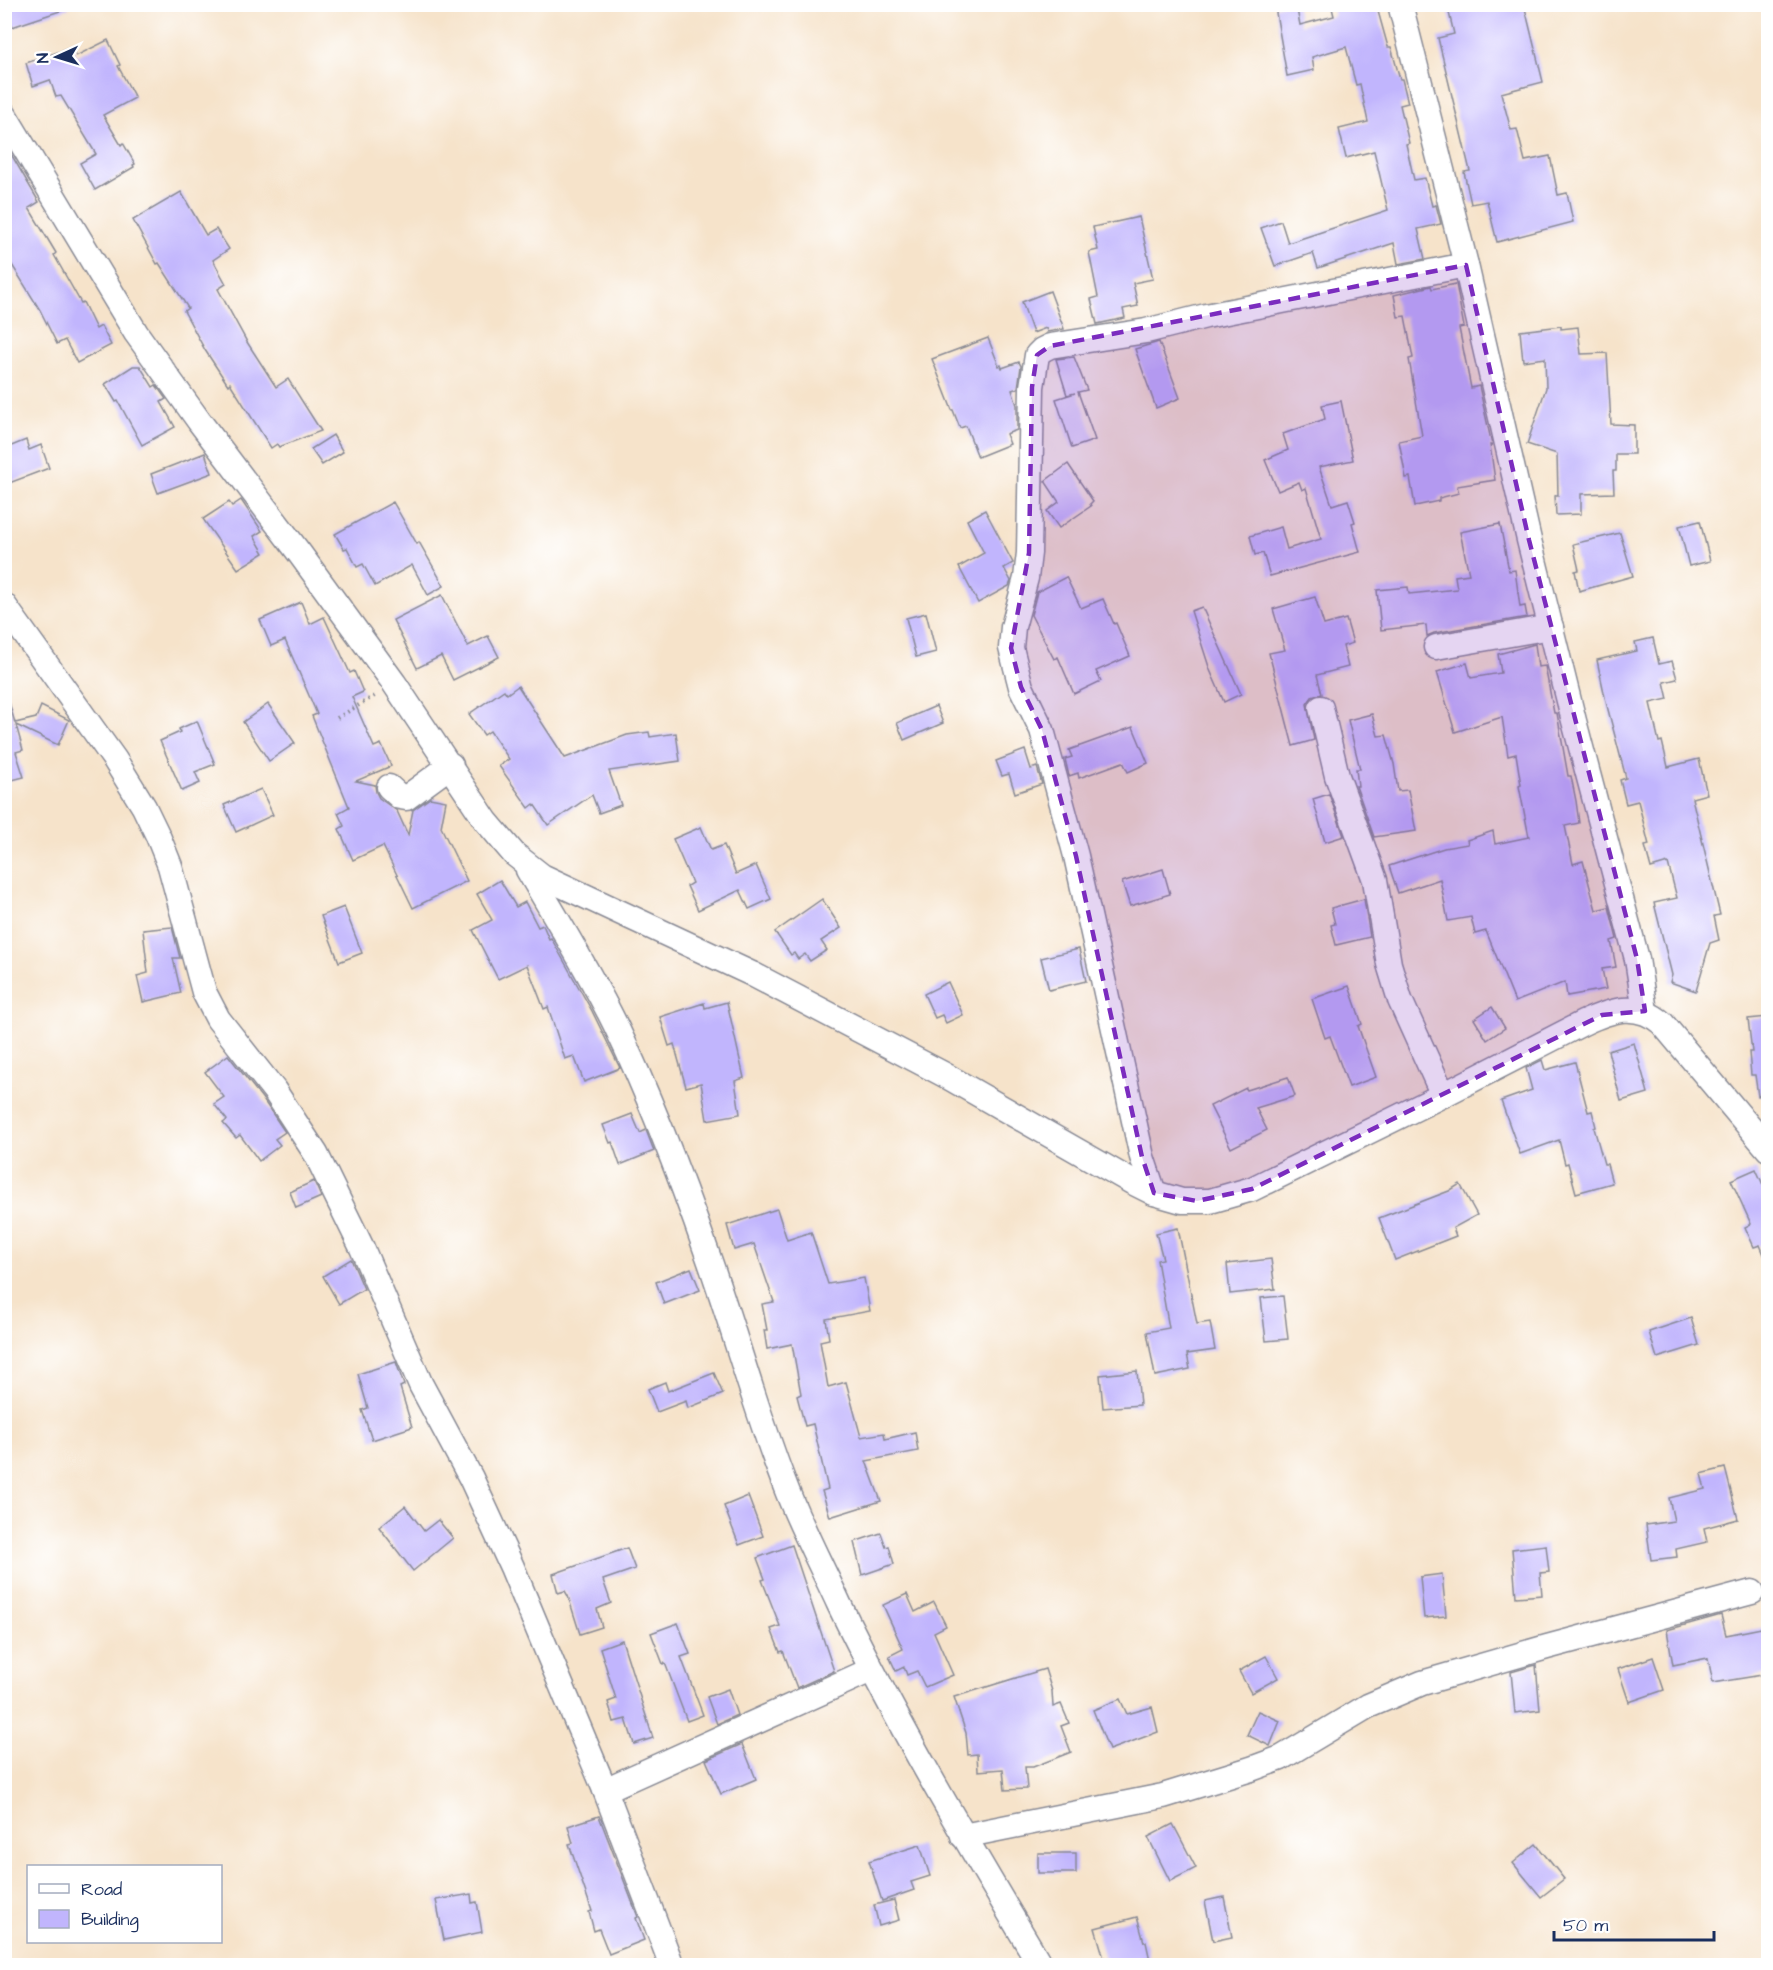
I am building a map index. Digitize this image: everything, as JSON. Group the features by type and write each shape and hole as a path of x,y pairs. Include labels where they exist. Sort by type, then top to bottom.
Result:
{"street":[{"path":"1400,4 1466,266 1551,627 1637,959 1645,1011"},
{"path":"5,118 136,333 394,683 451,765 486,821 526,865 567,936 604,1003 639,1076 708,1254 761,1419 788,1493 871,1670 963,1836 1041,1965"},
{"path":"1154,1193 1142,1157 1076,856 1042,730 1021,687 1011,648 1012,627 1026,578 1029,554 1032,387 1037,355 1050,346 1146,331 1206,316 1466,266"},
{"path":"4,605 115,760 144,807 170,866 208,999 225,1028 274,1090 321,1165 362,1248 421,1385 471,1478 512,1567 605,1790 672,1965"},
{"path":"1436,647 1551,627"},
{"path":"1321,708 1337,776 1375,880 1389,964 1400,1000 1443,1095"},
{"path":"389,787 400,797 406,798 451,765"},
{"path":"526,865 558,885 773,985 943,1074 1154,1193 1169,1198 1210,1201 1252,1189 1602,1015 1634,1009 1645,1011 1674,1035 1768,1149"},
{"path":"963,1836 1163,1796 1242,1772 1281,1758 1368,1706 1422,1683 1752,1592"},
{"path":"605,1790 871,1670"}],"path":[{"path":"337,718 394,683"}],"highlighted area":[{"path":"1466,265 1529,540 1637,959 1645,1011 1602,1015 1252,1189 1197,1201 1154,1193 1142,1157 1076,856 1042,730 1021,687 1011,648 1029,553 1032,387 1037,355 1050,346"}],"building":[{"path":"5,4 68,4 69,8 12,27"},
{"path":"1296,4 1300,25 1334,16 1331,4 1376,4 1388,47 1391,47 1408,103 1400,105 1409,143 1406,144 1414,180 1425,178 1432,206 1436,205 1441,224 1418,229 1425,259 1398,264 1394,243 1318,268 1313,253 1275,266 1261,228 1281,221 1288,243 1388,210 1374,151 1346,158 1339,129 1368,122 1360,84 1356,85 1346,47 1312,57 1314,70 1287,76 1275,7"},
{"path":"1447,4 1524,4 1543,82 1501,93 1511,130 1517,129 1525,161 1550,156 1558,195 1567,193 1573,222 1497,242 1487,201 1471,204 1464,172 1470,171 1438,38 1454,34"},
{"path":"108,40 120,65 118,66 135,98 103,115 135,164 134,167 95,190 80,163 96,154 61,96 56,97 50,80 33,86 26,63 73,47 76,56"},
{"path":"4,142 39,202 29,208 56,253 54,255 81,303 83,302 96,329 101,326 111,345 77,363 65,340 57,344 40,310 4,252"},
{"path":"181,192 206,235 216,229 229,249 213,260 226,284 218,289 247,342 276,387 288,379 321,431 279,447 277,444 271,448 230,383 228,385 205,350 184,311 188,308 159,263 157,264 133,220"},
{"path":"1139,217 1153,279 1133,283 1138,306 1123,309 1125,318 1097,324 1091,299 1098,297 1089,252 1098,250 1093,227"},
{"path":"1456,284 1464,327 1459,328 1471,388 1479,386 1492,445 1490,445 1495,480 1457,486 1459,493 1439,498 1439,501 1415,506 1410,477 1406,478 1399,441 1422,436 1409,359 1413,358 1405,316 1398,317 1394,295 1431,286 1432,289"},
{"path":"1050,291 1064,329 1047,332 1046,328 1033,333 1022,302"},
{"path":"1561,326 1561,329 1578,327 1581,354 1607,353 1611,424 1634,425 1634,454 1616,454 1616,471 1613,471 1614,493 1581,494 1581,514 1556,515 1557,454 1527,444 1546,388 1545,358 1523,361 1520,331"},
{"path":"988,338 999,366 1001,365 1002,368 1019,362 1021,366 1018,388 1012,390 1017,405 1017,430 1006,434 1010,444 978,457 966,426 960,428 932,359"},
{"path":"1159,342 1180,398 1156,408 1135,349"},
{"path":"1074,357 1087,390 1078,392 1095,440 1072,448 1056,399 1075,393 1067,395 1056,359"},
{"path":"133,366 140,366 153,387 156,385 166,399 161,402 175,427 142,445 118,401 116,402 105,384"},
{"path":"1341,401 1353,460 1319,467 1332,505 1348,500 1355,522 1352,523 1360,552 1270,576 1263,553 1255,555 1250,536 1281,527 1287,549 1321,539 1306,488 1302,490 1299,482 1278,491 1265,460 1288,450 1283,434 1325,419 1322,405"},
{"path":"333,435 343,452 322,465 311,449"},
{"path":"26,440 29,450 41,445 49,468 4,485 4,449"},
{"path":"205,453 212,473 158,493 151,474"},
{"path":"1068,464 1093,501 1091,506 1059,528 1047,511 1059,502 1045,481"},
{"path":"241,500 262,531 254,536 264,553 238,569 203,519 229,502 232,506"},
{"path":"393,502 444,586 428,595 412,565 375,586 363,564 357,567 347,548 344,549 335,534"},
{"path":"985,510 1013,563 1004,568 1011,581 1009,586 978,603 959,567 984,553 967,520"},
{"path":"1700,521 1710,561 1689,566 1679,526"},
{"path":"1500,524 1509,571 1515,570 1520,607 1525,606 1527,617 1427,636 1426,625 1381,630 1377,590 1408,587 1409,594 1457,589 1455,576 1469,574 1460,532"},
{"path":"1620,533 1633,576 1579,591 1575,571 1579,570 1573,544"},
{"path":"1066,577 1081,608 1103,599 1130,656 1096,671 1101,681 1074,694 1058,657 1054,659 1031,615 1037,592"},
{"path":"442,595 468,646 488,636 499,657 453,680 441,656 417,668 393,620"},
{"path":"1315,597 1324,625 1346,619 1353,643 1343,646 1348,667 1317,675 1322,694 1312,697 1307,704 1314,740 1293,746 1269,653 1285,650 1273,609"},
{"path":"301,602 310,624 324,617 350,673 354,671 363,692 352,697 374,747 381,744 391,766 356,781 375,785 379,798 397,811 408,835 413,810 430,798 446,801 441,827 467,881 413,908 383,846 353,860 339,829 344,826 338,813 349,807 312,716 317,714 285,640 271,646 260,620"},
{"path":"1202,607 1241,694 1224,702 1210,670 1191,611"},
{"path":"926,613 936,652 916,657 906,618"},
{"path":"1653,638 1659,664 1672,661 1677,679 1664,682 1668,699 1650,703 1659,742 1662,741 1668,767 1699,759 1707,794 1692,798 1720,915 1714,916 1719,940 1710,943 1696,991 1670,982 1672,975 1654,903 1677,898 1668,863 1651,868 1645,846 1649,845 1638,801 1626,804 1620,780 1626,778 1597,660 1637,651 1635,642"},
{"path":"1535,644 1538,667 1545,666 1554,713 1557,713 1568,776 1571,776 1576,801 1579,823 1565,826 1573,864 1583,861 1596,910 1609,907 1617,939 1611,941 1616,967 1602,969 1606,989 1567,996 1565,982 1515,1002 1486,931 1475,934 1471,917 1448,921 1440,879 1398,893 1389,866 1444,848 1468,844 1467,840 1493,831 1495,844 1529,837 1519,786 1521,785 1516,754 1508,756 1502,717 1455,732 1437,672 1467,663 1471,678 1501,673 1498,654"},
{"path":"518,686 565,758 627,735 649,732 650,737 676,733 680,761 609,771 621,805 599,813 592,795 548,825 534,804 529,808 499,766 509,759 490,731 484,735 469,714 504,690 507,694"},
{"path":"4,702 9,702 15,723 36,718 41,706 69,720 58,745 16,725 23,750 16,752 24,777 4,782"},
{"path":"268,704 295,743 269,761 243,722"},
{"path":"936,706 943,723 904,740 897,723"},
{"path":"1372,714 1378,736 1386,735 1398,791 1408,790 1416,831 1374,837 1356,786 1358,786 1356,769 1360,769 1348,720"},
{"path":"197,721 215,764 195,772 200,783 182,791 160,741"},
{"path":"1133,727 1148,763 1128,772 1123,762 1079,778 1078,773 1069,776 1065,759 1072,757 1069,750"},
{"path":"1025,750 1031,769 1037,767 1042,784 1015,793 1009,774 1002,776 996,761"},
{"path":"261,789 273,815 236,832 224,805"},
{"path":"1329,794 1344,836 1325,842 1313,799"},
{"path":"701,827 711,850 724,845 736,874 756,865 771,899 749,909 740,890 698,910 687,886 692,883 673,839"},
{"path":"1163,869 1170,894 1130,906 1122,882"},
{"path":"500,880 516,907 525,902 538,927 543,925 592,1011 620,1068 584,1082 574,1056 565,1059 548,1007 544,1009 527,965 498,979 473,930 492,920 477,894"},
{"path":"822,899 841,928 821,941 827,950 810,961 805,954 798,959 794,953 791,955 775,932"},
{"path":"1364,899 1370,937 1336,945 1331,925 1335,924 1331,908"},
{"path":"344,907 362,953 339,962 321,916"},
{"path":"172,927 180,958 173,958 181,993 143,1002 137,976 148,973 143,930"},
{"path":"1079,949 1086,981 1049,990 1041,958"},
{"path":"948,982 963,1015 946,1023 942,1015 935,1018 924,994"},
{"path":"1349,986 1362,1024 1358,1026 1376,1077 1349,1087 1330,1036 1325,1038 1312,999"},
{"path":"727,1002 744,1078 735,1081 740,1114 707,1120 701,1083 686,1087 674,1044 669,1046 660,1017 704,1003 705,1008"},
{"path":"1492,1007 1505,1028 1487,1040 1474,1019"},
{"path":"1768,1017 1768,1095 1758,1096 1755,1075 1751,1075 1749,1052 1752,1052 1748,1019"},
{"path":"1634,1043 1648,1093 1621,1101 1608,1051"},
{"path":"228,1055 285,1132 275,1139 280,1145 259,1161 240,1135 236,1138 223,1123 227,1120 214,1104 224,1097 205,1072"},
{"path":"1542,1060 1545,1070 1575,1062 1588,1112 1592,1111 1596,1127 1594,1128 1604,1164 1607,1164 1612,1183 1576,1193 1559,1140 1520,1154 1501,1101 1532,1090 1526,1068"},
{"path":"1288,1077 1295,1096 1256,1108 1267,1130 1231,1148 1210,1106 1246,1088 1247,1090"},
{"path":"632,1114 640,1133 646,1130 654,1151 620,1165 603,1125"},
{"path":"1756,1169 1768,1196 1768,1264 1760,1245 1754,1247 1745,1227 1751,1224 1731,1180"},
{"path":"314,1181 321,1197 296,1208 290,1192"},
{"path":"1460,1184 1477,1215 1453,1228 1456,1236 1395,1260 1379,1218 1449,1191"},
{"path":"777,1209 787,1240 811,1232 828,1284 864,1278 870,1311 826,1319 829,1339 820,1341 828,1387 846,1382 861,1437 884,1433 885,1439 915,1432 918,1451 866,1461 881,1501 830,1517 822,1491 828,1489 813,1424 805,1426 797,1396 801,1394 792,1344 767,1349 764,1330 767,1330 762,1304 774,1302 754,1244 734,1250 727,1225"},
{"path":"1178,1228 1197,1324 1210,1322 1215,1350 1187,1354 1190,1369 1155,1376 1147,1332 1169,1328 1157,1260 1163,1259 1156,1233"},
{"path":"351,1259 364,1289 339,1304 323,1276"},
{"path":"1271,1259 1275,1289 1230,1294 1227,1264"},
{"path":"691,1268 700,1290 664,1304 656,1282"},
{"path":"1283,1296 1288,1339 1266,1341 1261,1298"},
{"path":"1691,1318 1699,1345 1657,1358 1649,1332"},
{"path":"396,1362 404,1385 400,1387 412,1427 372,1440 362,1410 368,1408 358,1374"},
{"path":"1137,1371 1140,1405 1103,1408 1100,1375"},
{"path":"714,1373 723,1394 688,1408 686,1401 657,1412 648,1389 665,1382 668,1391"},
{"path":"1725,1468 1738,1519 1704,1528 1707,1542 1676,1549 1677,1557 1651,1560 1646,1525 1674,1521 1669,1498 1705,1489 1701,1474"},
{"path":"748,1496 763,1536 739,1545 724,1506"},
{"path":"405,1506 424,1531 438,1520 453,1538 413,1571 379,1527"},
{"path":"881,1533 886,1547 889,1546 894,1564 862,1575 854,1542"},
{"path":"792,1545 834,1671 797,1688 783,1651 780,1652 771,1629 780,1626 762,1580 765,1579 757,1558"},
{"path":"1546,1545 1549,1572 1540,1573 1542,1595 1516,1597 1512,1549"},
{"path":"627,1548 635,1569 603,1580 611,1603 597,1609 602,1627 580,1634 568,1596 565,1591 558,1593 553,1574"},
{"path":"1442,1574 1446,1616 1424,1618 1420,1577"},
{"path":"907,1594 915,1612 934,1602 946,1626 934,1632 953,1675 925,1687 917,1671 907,1675 904,1667 896,1671 889,1656 903,1649 883,1605"},
{"path":"1721,1615 1726,1635 1766,1627 1768,1630 1768,1674 1713,1683 1708,1658 1673,1665 1667,1630"},
{"path":"678,1623 690,1654 681,1657 703,1715 687,1721 651,1633"},
{"path":"622,1640 653,1738 634,1744 626,1719 614,1722 608,1702 616,1699 600,1648"},
{"path":"1266,1656 1278,1678 1251,1693 1239,1671"},
{"path":"1653,1657 1664,1690 1629,1702 1618,1669"},
{"path":"1536,1665 1540,1710 1515,1713 1511,1672"},
{"path":"1045,1669 1052,1691 1053,1707 1061,1704 1069,1723 1061,1726 1071,1752 1033,1767 1025,1767 1027,1789 1005,1790 1003,1769 978,1771 977,1754 968,1755 966,1733 954,1697"},
{"path":"728,1689 737,1715 717,1724 707,1697"},
{"path":"1120,1699 1127,1714 1152,1707 1158,1732 1109,1750 1093,1710"},
{"path":"1258,1711 1280,1721 1270,1746 1247,1735"},
{"path":"742,1744 756,1779 721,1794 706,1760"},
{"path":"599,1816 638,1917 636,1918 644,1940 609,1954 599,1929 594,1931 589,1912 592,1911 569,1844 573,1843 568,1826"},
{"path":"1173,1824 1196,1868 1170,1881 1148,1837"},
{"path":"1536,1844 1564,1879 1541,1897 1513,1863"},
{"path":"920,1845 930,1876 911,1882 914,1890 882,1901 869,1861"},
{"path":"1038,1853 1076,1853 1076,1873 1038,1873"},
{"path":"471,1894 472,1903 477,1902 482,1932 444,1940 436,1900"},
{"path":"1224,1897 1232,1937 1213,1941 1205,1901"},
{"path":"894,1900 899,1920 879,1926 874,1905"},
{"path":"1137,1917 1151,1965 1106,1965 1095,1928"}]}
